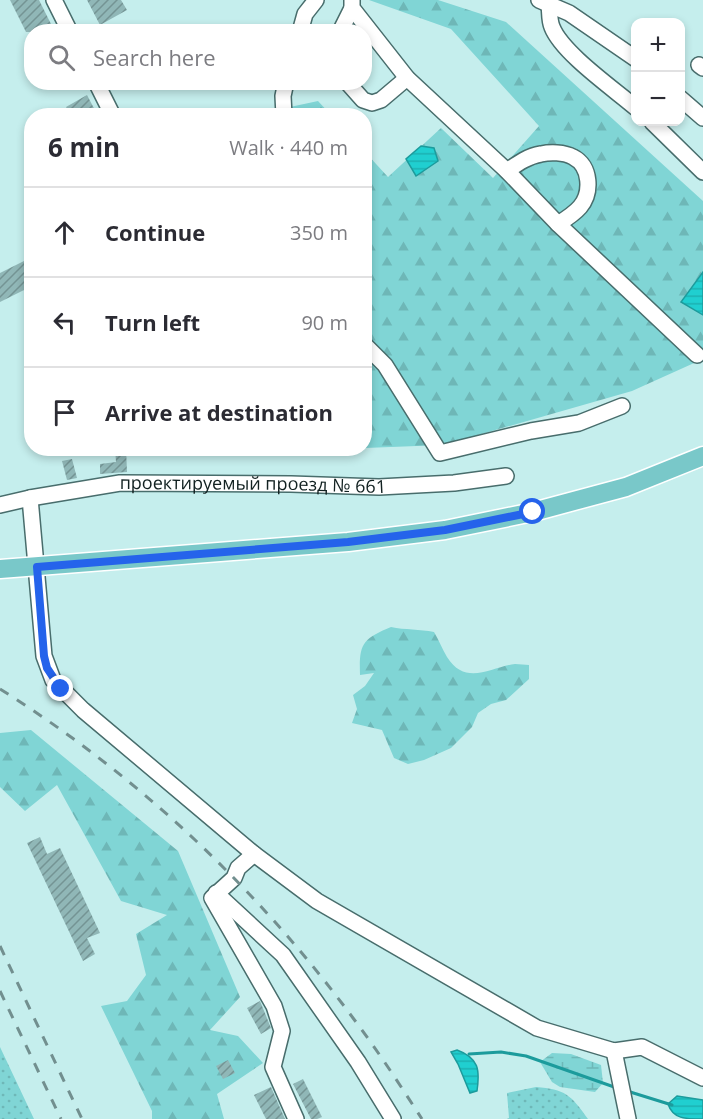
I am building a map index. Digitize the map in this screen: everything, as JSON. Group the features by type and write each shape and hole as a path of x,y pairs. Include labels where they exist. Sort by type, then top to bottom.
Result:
{"main road":[{"path":"0,569 348,542 445,530 533,512 626,487 703,456"}],"street":[{"path":"54,0 66,24"},
{"path":"302,24 305,14 316,0"},
{"path":"544,2 569,13 631,56"},
{"path":"544,2 558,39 631,104"},
{"path":"343,24 352,4"},
{"path":"352,4 367,24"},
{"path":"372,31 407,78 507,171 558,224 697,355"},
{"path":"354,90 363,100 372,104 381,100 407,78"},
{"path":"100,90 109,108"},
{"path":"284,90 284,108"},
{"path":"685,102 703,118"},
{"path":"656,126 703,172"},
{"path":"507,171 522,161 540,154 561,153 574,157 581,164 588,178 588,188 582,205 558,224"},
{"path":"372,352 385,365 440,453 531,431 579,423 622,406"},
{"name":"проектируемый проезд № 661","path":"0,505 120,483 379,487 454,483 507,476"},
{"path":"30,498 44,656 53,680 83,710 254,854 317,901 360,927 537,1028 614,1051 642,1047 703,1078"},
{"path":"254,854 238,868 234,878 212,898 274,1006 282,1031 273,1067 296,1119"},
{"path":"216,893 283,955 358,1062 393,1119"},
{"path":"614,1051 628,1119"}],"green space":[{"path":"369,0 438,0 506,22 703,201 703,272 681,301 703,315 703,359 632,391 443,445 372,448 372,160 388,177 441,128 493,178 539,126 451,29"},
{"path":"318,101 324,108 290,108"},
{"path":"391,627 434,632 447,657 454,666 462,671 479,673 515,664 529,665 529,679 506,700 491,704 478,713 472,727 451,748 424,760 408,764 394,758 382,730 352,723 357,709 353,695 365,686 374,673 360,675 360,656 364,644 374,635"},
{"path":"31,730 178,851 240,997 210,1030 238,1036 263,1063 217,1094 224,1119 152,1119 152,1111 101,1006 127,1001 146,975 136,934 167,915 121,901 57,785 25,811 0,787 0,733"},
{"path":"0,1047 34,1119 0,1119"},
{"path":"552,1053 571,1054 601,1065 603,1083 595,1092 560,1087 552,1082 540,1062"},
{"path":"536,1087 554,1089 566,1095 577,1104 588,1119 507,1119 509,1118 507,1093"}],"shaded area":[{"path":"421,146 434,148 438,161 416,176 406,159"},
{"path":"703,272 703,315 681,302"},
{"path":"457,1050 474,1061 478,1071 477,1091 470,1093 451,1052"},
{"path":"677,1096 703,1100 703,1119 685,1118 673,1113 668,1104"}],"building":[{"path":"10,0 39,0 51,24 24,24 24,28"},
{"path":"87,0 121,0 127,10 99,24"},
{"path":"87,95 94,108 67,108"},
{"path":"24,261 24,290 0,302 0,273"},
{"path":"116,456 126,456 127,472 100,474 100,464 116,462"},
{"path":"72,459 77,478 67,480 62,461"},
{"path":"40,837 47,854 60,848 100,933 87,938 95,954 83,961 27,843"},
{"path":"260,1001 271,1028 261,1034 247,1008"},
{"path":"228,1060 235,1073 223,1079 216,1066"},
{"path":"303,1079 322,1117 311,1119 293,1084"},
{"path":"271,1087 285,1119 266,1119 254,1095"}],"waterway":[{"path":"469,1054 501,1052 526,1056 617,1088"},
{"path":"627,1091 672,1105"}],"railway":[{"path":"0,689 51,722 99,758 192,837 235,879 316,970 371,1043 422,1119"},
{"path":"0,946 82,1119"},
{"path":"0,991 61,1119"}],"route":[{"path":"61,689 53,680 44,656 37,567 348,542 445,530 533,512"}]}
